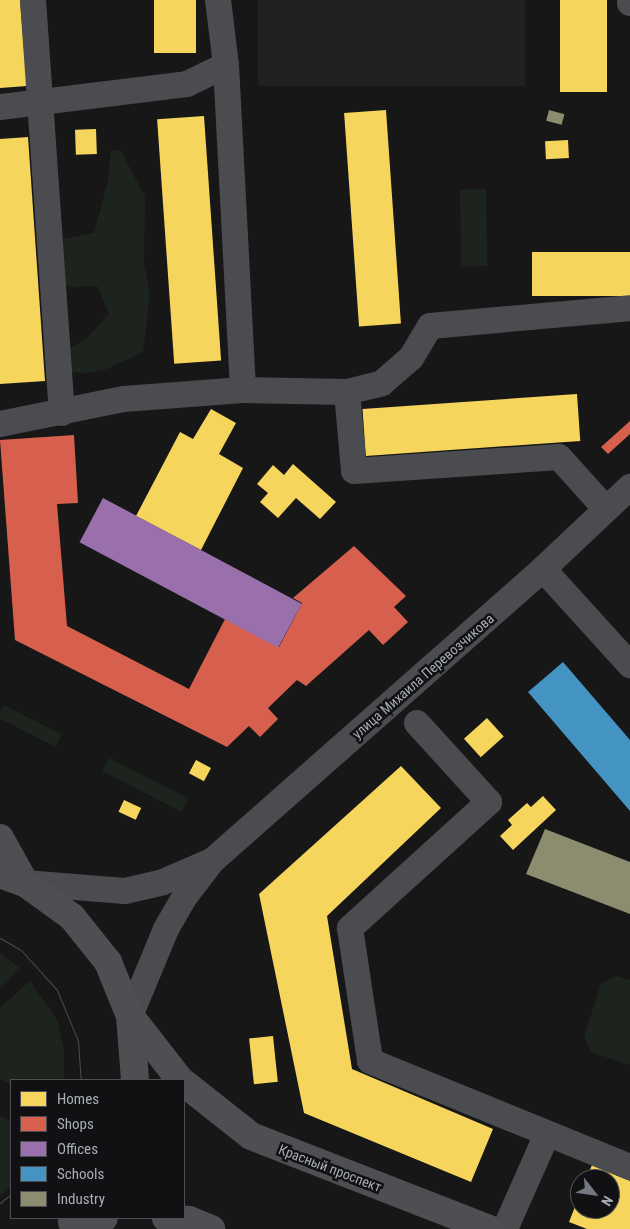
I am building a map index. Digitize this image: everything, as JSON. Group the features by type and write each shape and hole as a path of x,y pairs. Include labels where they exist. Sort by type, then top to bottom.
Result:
{"main road":[{"path":"0,838 13,879 72,917 108,962 130,1016 179,1079"},
{"path":"130,1016 135,1079"},
{"name":"Красный проспект","path":"185,1084 251,1136 489,1229"},
{"path":"70,1223 97,1219"},
{"path":"178,1219 189,1220 210,1229"}],"street":[{"path":"33,0 42,102 62,413"},
{"path":"218,0 226,64 244,390"},
{"path":"0,106 187,84 226,64"},
{"path":"0,424 124,400 244,390 347,392 382,383 411,358 430,326 630,308"},
{"path":"347,392 354,471 559,457 606,509"},
{"name":"улица Михаила Перевозчикова","path":"212,861 543,569 630,487"},
{"path":"543,569 630,666"},
{"path":"417,723 489,802 350,928 370,1061 630,1167"},
{"path":"13,879 125,890 162,882 212,861"},
{"path":"130,1016 166,929 186,895 212,861"},
{"path":"505,1229 547,1134"}],"shaded area":[{"path":"258,0 525,0 525,86 258,86"},
{"path":"111,150 121,151 145,197 144,264 150,295 143,352 107,369 84,373 66,372 66,351 88,337 109,314 97,286 69,287 60,283 50,249 64,239 94,233 108,180"},
{"path":"460,189 486,189 487,266 461,266"},
{"path":"4,705 62,735 56,747 0,719 0,713"},
{"path":"109,758 188,798 181,812 102,771"},
{"path":"0,953 20,968 0,987"},
{"path":"616,976 630,980 630,1065 591,1052 584,1037 601,984"},
{"path":"30,981 57,1020 64,1049 64,1079 10,1079 10,1084 0,1079 0,1008"},
{"path":"0,1116 10,1121 10,1188 0,1196"}],"building: Homes":[{"path":"0,0 20,0 27,86 0,88"},
{"path":"154,0 196,0 196,53 154,53"},
{"path":"560,0 607,0 607,92 560,92"},
{"path":"386,110 401,323 359,326 344,113"},
{"path":"204,116 221,360 174,364 157,119"},
{"path":"96,129 97,154 76,155 75,130"},
{"path":"28,137 45,381 0,384 0,139"},
{"path":"568,140 569,158 546,159 545,141"},
{"path":"532,252 630,252 630,296 532,296"},
{"path":"577,394 580,441 366,456 363,409"},
{"path":"211,409 236,423 219,454 243,468 201,550 136,516 180,432 193,439"},
{"path":"293,464 336,502 320,519 296,498 278,518 260,502 268,493 257,484 273,465 284,475"},
{"path":"487,718 504,737 481,757 464,739"},
{"path":"196,760 211,768 204,781 189,773"},
{"path":"401,766 441,808 327,916 352,1069 493,1129 471,1182 304,1113 259,894"},
{"path":"543,796 556,810 513,850 500,836 512,825 508,820 527,803 531,807"},
{"path":"124,800 141,808 136,820 119,812"},
{"path":"273,1036 278,1082 254,1084 249,1039"},
{"path":"592,1165 602,1169 590,1169"},
{"path":"620,1177 630,1181 630,1229 587,1229 569,1222 570,1219 620,1219"}],"building: Shops":[{"path":"630,421 630,434 608,454 601,447"},
{"path":"74,435 78,503 57,504 67,626 189,689 225,619 279,647 302,603 293,598 354,546 406,596 394,607 408,622 383,645 369,630 306,686 297,680 268,708 278,719 260,737 249,726 227,747 15,640 0,440"}],"building: Offices":[{"path":"103,498 302,604 278,648 80,542"}],"building: Schools":[{"path":"563,662 630,740 630,811 528,692"}],"building: Industry":[{"path":"549,110 564,114 562,125 546,121"},
{"path":"545,829 630,862 630,914 526,874"}],"tram line":[{"path":"0,938 21,950 57,990 78,1041 81,1079"},
{"path":"0,1203 10,1195"}]}
